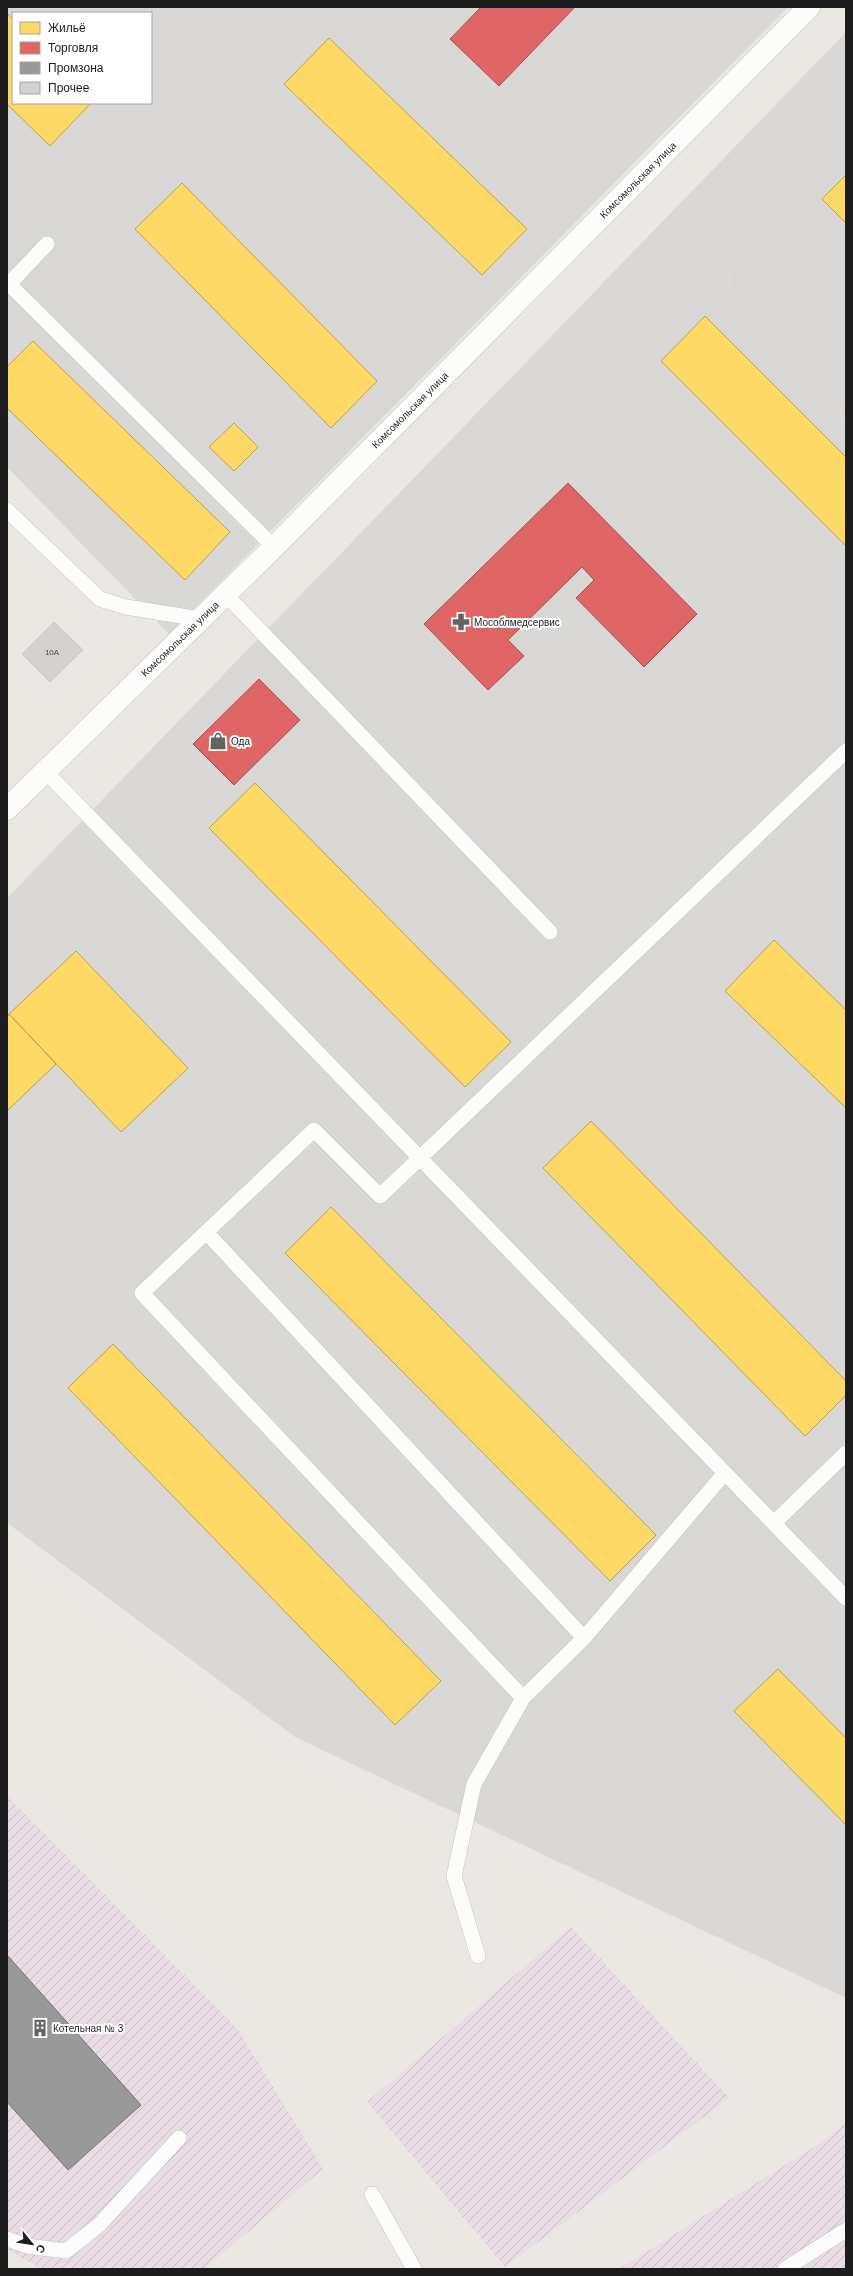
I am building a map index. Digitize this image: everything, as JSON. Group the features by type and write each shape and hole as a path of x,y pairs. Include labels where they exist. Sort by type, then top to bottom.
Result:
{"street":[{"name":"Комсомольская улица","path":"7,809 226,595 809,7"}],"lane":[{"path":"48,244 8,285 274,546"},
{"path":"7,510 100,599 126,607 200,619"},
{"path":"226,595 550,932"},
{"path":"523,1698 142,1293 314,1130 380,1196 846,752"},
{"path":"45,771 724,1474 774,1523 846,1598"},
{"path":"206,1232 584,1638"},
{"path":"774,1523 846,1453"},
{"path":"478,1956 454,1876 474,1784 523,1698 584,1638 724,1474"},
{"path":"7,2239 27,2246 66,2251 99,2225 179,2138"},
{"path":"372,2194 414,2269"},
{"path":"785,2269 846,2230"}],"path":[{"path":"731,265 727,299 846,420"}],"shaded area":[{"path":"7,7 788,7 169,634 7,467"},
{"path":"846,32 846,1998 295,1737 7,1523 7,898"},
{"path":"716,172 768,223 704,288 652,236"},
{"path":"7,1796 237,2028 323,2169 204,2269 41,2269 7,2249"},
{"path":"571,1927 729,2098 505,2267 367,2102"},
{"path":"846,2123 846,2269 619,2269 814,2147"}],"building: Жильё":[{"path":"7,13 12,18 12,104 90,104 50,146 7,104"},
{"path":"329,38 527,229 482,275 284,84"},
{"path":"846,175 846,223 822,199"},
{"path":"182,183 377,381 331,428 135,229"},
{"path":"705,316 846,457 846,546 661,361"},
{"path":"33,341 230,532 185,580 7,408 7,367"},
{"path":"234,423 258,447 234,471 209,447"},
{"path":"255,783 511,1042 465,1087 209,828"},
{"path":"774,940 846,1010 846,1108 725,991"},
{"path":"76,951 188,1068 121,1132 9,1014"},
{"path":"9,1014 56,1064 7,1111 7,1017"},
{"path":"591,1121 846,1381 846,1395 805,1436 543,1168"},
{"path":"331,1207 656,1535 610,1581 285,1253"},
{"path":"113,1344 441,1681 395,1725 68,1388"},
{"path":"778,1669 846,1738 846,1825 734,1711"}],"building: Торговля":[{"path":"481,7 575,7 499,86 450,39"},
{"path":"568,483 697,614 644,667 576,598 594,580 582,567 508,640 524,656 488,690 424,624"},
{"path":"259,679 300,720 234,785 193,744"}],"building: Промзона":[{"name":"Котельная № 3","path":"7,1955 141,2105 68,2170 7,2102"}],"building: Прочее":[{"path":"54,622 83,650 50,682 22,654"}],"place":[{"name":"Мособлмедсервис","path":"461,622"},
{"name":"Ода","path":"218,741"},
{"name":"Котельная № 3","path":"40,2028"}]}
